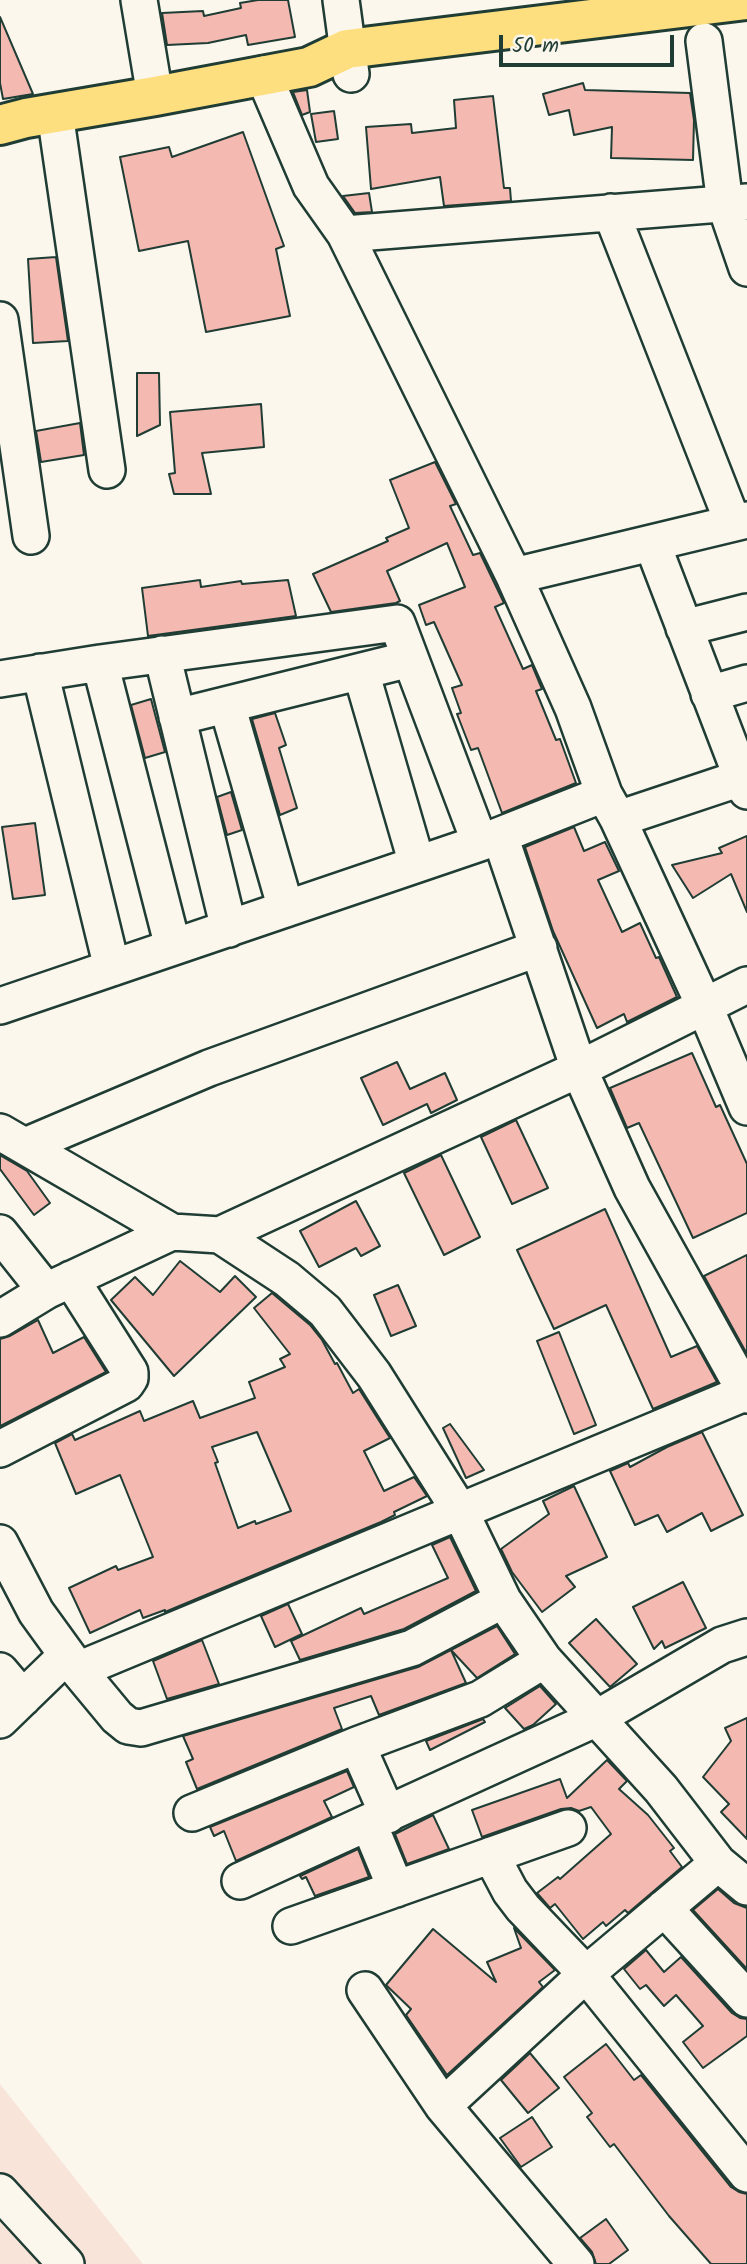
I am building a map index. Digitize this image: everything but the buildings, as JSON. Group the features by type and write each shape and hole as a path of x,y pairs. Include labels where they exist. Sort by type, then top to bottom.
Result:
{"main road":[{"path":"0,125 26,118 263,74 349,62 638,6 747,0"}],"street":[{"path":"139,0 155,96"},
{"path":"341,0 349,62"},
{"path":"704,41 747,268"},
{"path":"263,74 311,186 345,234 514,576 573,708 611,806 704,1005 747,1107"},
{"path":"55,113 107,470"},
{"path":"345,234 736,203"},
{"path":"514,576 740,522 611,212"},
{"path":"0,320 31,536"},
{"path":"0,1006 490,839 611,806 745,782 652,543"},
{"path":"684,628 747,612"},
{"path":"0,680 162,654 397,623 410,659 539,948 579,1069 632,1188 747,1394 244,1600 73,1663 12,1709 0,1671"},
{"path":"162,654 229,929"},
{"path":"177,717 410,659"},
{"path":"100,663 173,947"},
{"path":"361,671 417,864"},
{"path":"40,672 112,968"},
{"path":"709,694 747,683"},
{"path":"227,705 286,909"},
{"path":"12,1139 539,948"},
{"path":"12,1139 172,1232 220,1235 579,1069 747,985"},
{"path":"0,1319 58,1285 172,1232"},
{"path":"0,1233 58,1285 130,1372 127,1384 0,1449"},
{"path":"220,1235 287,1279 325,1311 374,1375 461,1513 502,1600 544,1660 661,1789 718,1863 747,1887"},
{"path":"0,1543 36,1612 73,1663 117,1717 128,1726 141,1728 412,1648 502,1600"},
{"path":"240,1881 597,1718 722,1645 747,1637"},
{"path":"192,1813 356,1745 480,1699 544,1660"},
{"path":"356,1745 379,1819 396,1889"},
{"path":"291,1926 568,1828"},
{"path":"491,1855 510,1891 523,1908 586,1974 747,2174"},
{"path":"443,2105 586,1974 718,1863"},
{"path":"664,1908 747,1999"},
{"path":"365,1990 443,2105 576,2264"},
{"path":"0,2192 66,2264"}],"shaded area":[{"path":"0,2084 143,2264 0,2264"}]}
